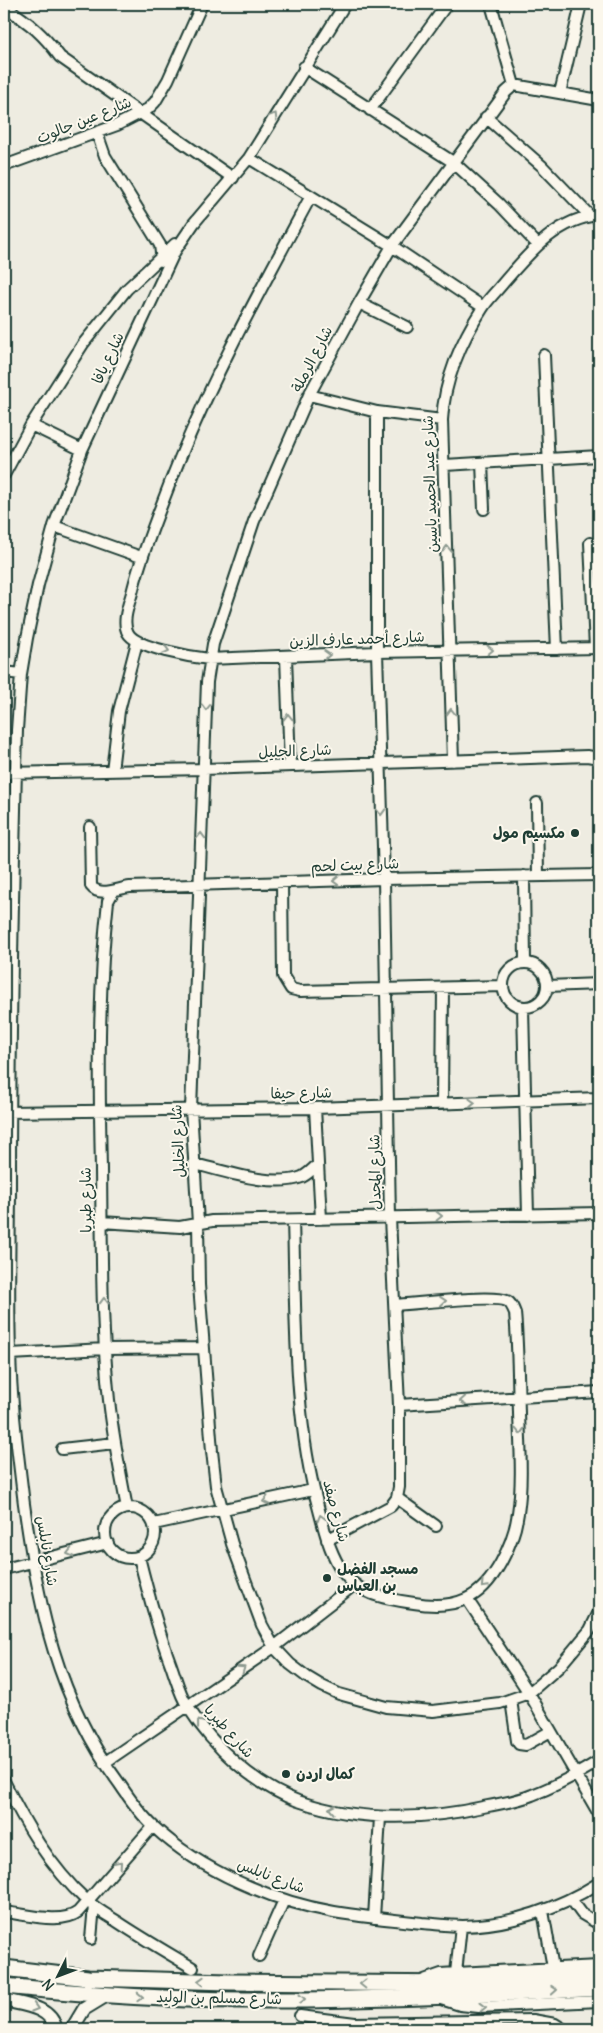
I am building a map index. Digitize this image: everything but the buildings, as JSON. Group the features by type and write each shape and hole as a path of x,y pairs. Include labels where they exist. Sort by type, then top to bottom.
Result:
{"highway":[{"name":"شارع مسلم بن الوليد","path":"4,1968 88,1978 229,1982 469,1984 599,1975"},
{"name":"شارع مسلم بن الوليد","path":"4,1986 107,1995 244,2000 436,1997 599,1988"}],"main road":[{"path":"72,2029 84,2009 107,1995"},
{"path":"4,2000 40,2009 50,2016 56,2029"}],"street":[{"name":"شارع عين جالوت","path":"4,166 97,133 141,114 155,102 168,80 202,4"},
{"name":"شارع يافا","path":"16,773 21,674 33,608 54,526 82,450 185,234 249,158 345,4"},
{"path":"370,110 447,4"},
{"path":"491,4 514,85 599,100"},
{"path":"560,93 581,4"},
{"path":"6,6 44,36 60,57 233,178"},
{"path":"304,67 452,162 499,204 538,245"},
{"name":"شارع الرملة","path":"204,769 207,682 210,659 254,520 310,395 358,302 392,246 486,117 514,85"},
{"path":"486,117 595,215"},
{"path":"97,133 105,156 160,246 161,259 166,271"},
{"path":"249,158 392,246 482,308"},
{"path":"112,771 119,712 137,642 127,632 126,628 127,612 141,558 182,450 243,322 311,196"},
{"name":"شارع عبد الحميد ياسين","path":"453,760 445,465 442,420 445,395 459,353 482,308 538,245 564,227 595,215"},
{"path":"4,475 31,425 83,344 126,289 161,259 185,234"},
{"path":"358,302 407,327"},
{"path":"544,355 557,649"},
{"path":"310,395 377,412 442,420"},
{"name":"شارع المجدل","path":"377,412 377,652 387,990 390,1218 399,1405 398,1498"},
{"path":"31,425 82,450"},
{"path":"445,465 599,456"},
{"path":"482,463 484,509"},
{"path":"54,526 141,558"},
{"path":"590,543 597,648"},
{"name":"شارع أحمد عارف الزين","path":"137,642 190,657 210,659 377,652 597,648"},
{"path":"286,657 290,765"},
{"path":"4,672 21,674"},
{"name":"شارع الجليل","path":"587,756 599,752"},
{"name":"شارع الجليل","path":"4,773 204,769 587,756 599,758"},
{"name":"شارع الخليل","path":"204,769 191,1109 203,1348 216,1486 249,1593 262,1625 274,1647 290,1664 307,1678 322,1686 348,1697 386,1707 427,1711 484,1706 511,1700 529,1693 559,1667 595,1630 599,1612"},
{"name":"شارع نابلس","path":"16,773 8,889 7,1112 10,1354 20,1466 32,1563 39,1597 59,1670 90,1741 134,1804 153,1826 204,1864 284,1900 331,1911 374,1918 461,1926 489,1923 543,1911 571,1899 599,1883"},
{"path":"537,803 538,876"},
{"path":"90,827 90,886 100,892 113,892"},
{"name":"شارع بيت لحم","path":"113,892 130,887 384,879 599,875"},
{"path":"524,876 524,963"},
{"path":"282,883 283,976 291,989 300,991 387,990 502,986"},
{"name":"شارع طبريا","path":"113,892 108,901 102,969 101,1222 105,1349 115,1443 127,1508"},
{"path":"524,963 533,965 541,970 546,977 547,986 545,995 540,1002 523,1008 515,1006 509,1001 504,994 502,986 506,973 511,968 524,963"},
{"path":"547,986 599,984"},
{"path":"442,1104 443,988"},
{"path":"523,1008 528,1215"},
{"name":"شارع حيفا","path":"7,1112 315,1108 599,1098"},
{"path":"315,1108 321,1219"},
{"path":"195,1164 260,1180 301,1177 317,1165"},
{"path":"101,1222 180,1227 198,1223 599,1213"},
{"name":"شارع صفد","path":"293,1220 298,1387 313,1490 327,1540 340,1568 354,1585 376,1595 421,1604 453,1603 467,1599"},
{"path":"395,1305 480,1298 507,1301 515,1313 521,1480 518,1514 510,1542 496,1570 488,1581 467,1599 529,1693 599,1814"},
{"path":"10,1354 105,1349 203,1348"},
{"path":"399,1405 599,1392"},
{"path":"62,1449 115,1443"},
{"path":"154,1524 313,1490"},
{"path":"327,1540 391,1506 398,1498 436,1526"},
{"path":"127,1508 143,1512 154,1524 153,1544 139,1557 121,1556 111,1549 108,1543 106,1528 109,1521 113,1515 127,1508"},
{"path":"4,1569 108,1543"},
{"name":"شارع طبريا","path":"139,1557 161,1637 188,1707 218,1746 235,1763 263,1783 297,1800 315,1806 380,1817 430,1816 474,1809 530,1796 577,1775 599,1761"},
{"path":"104,1763 274,1647 354,1585"},
{"path":"511,1700 519,1744 526,1745 551,1731"},
{"path":"4,1781 18,1810 65,1879 91,1904 193,1968"},
{"path":"374,1918 380,1817"},
{"path":"4,1912 66,1918 78,1912 91,1904 153,1826"},
{"path":"571,1899 582,1914 599,1924"},
{"path":"259,1956 284,1900"},
{"path":"91,1904 91,1939"},
{"path":"543,1911 554,1968"},
{"path":"456,1973 461,1926"},
{"name":"شارع مسلم بن الوليد","path":"412,1984 441,1974 599,1966"},
{"name":"شارع مسلم بن الوليد","path":"436,1997 460,2005 479,2007 599,2001"},
{"path":"300,2016 327,2021 355,2023 444,2026 533,2020 555,2024 563,2029"}],"place":[{"name":"مكسيم مول","path":"575,833"},
{"name":"مسجد الفضل بن العباس","path":"327,1578"},
{"name":"كمال اردن","path":"286,1774"}]}
